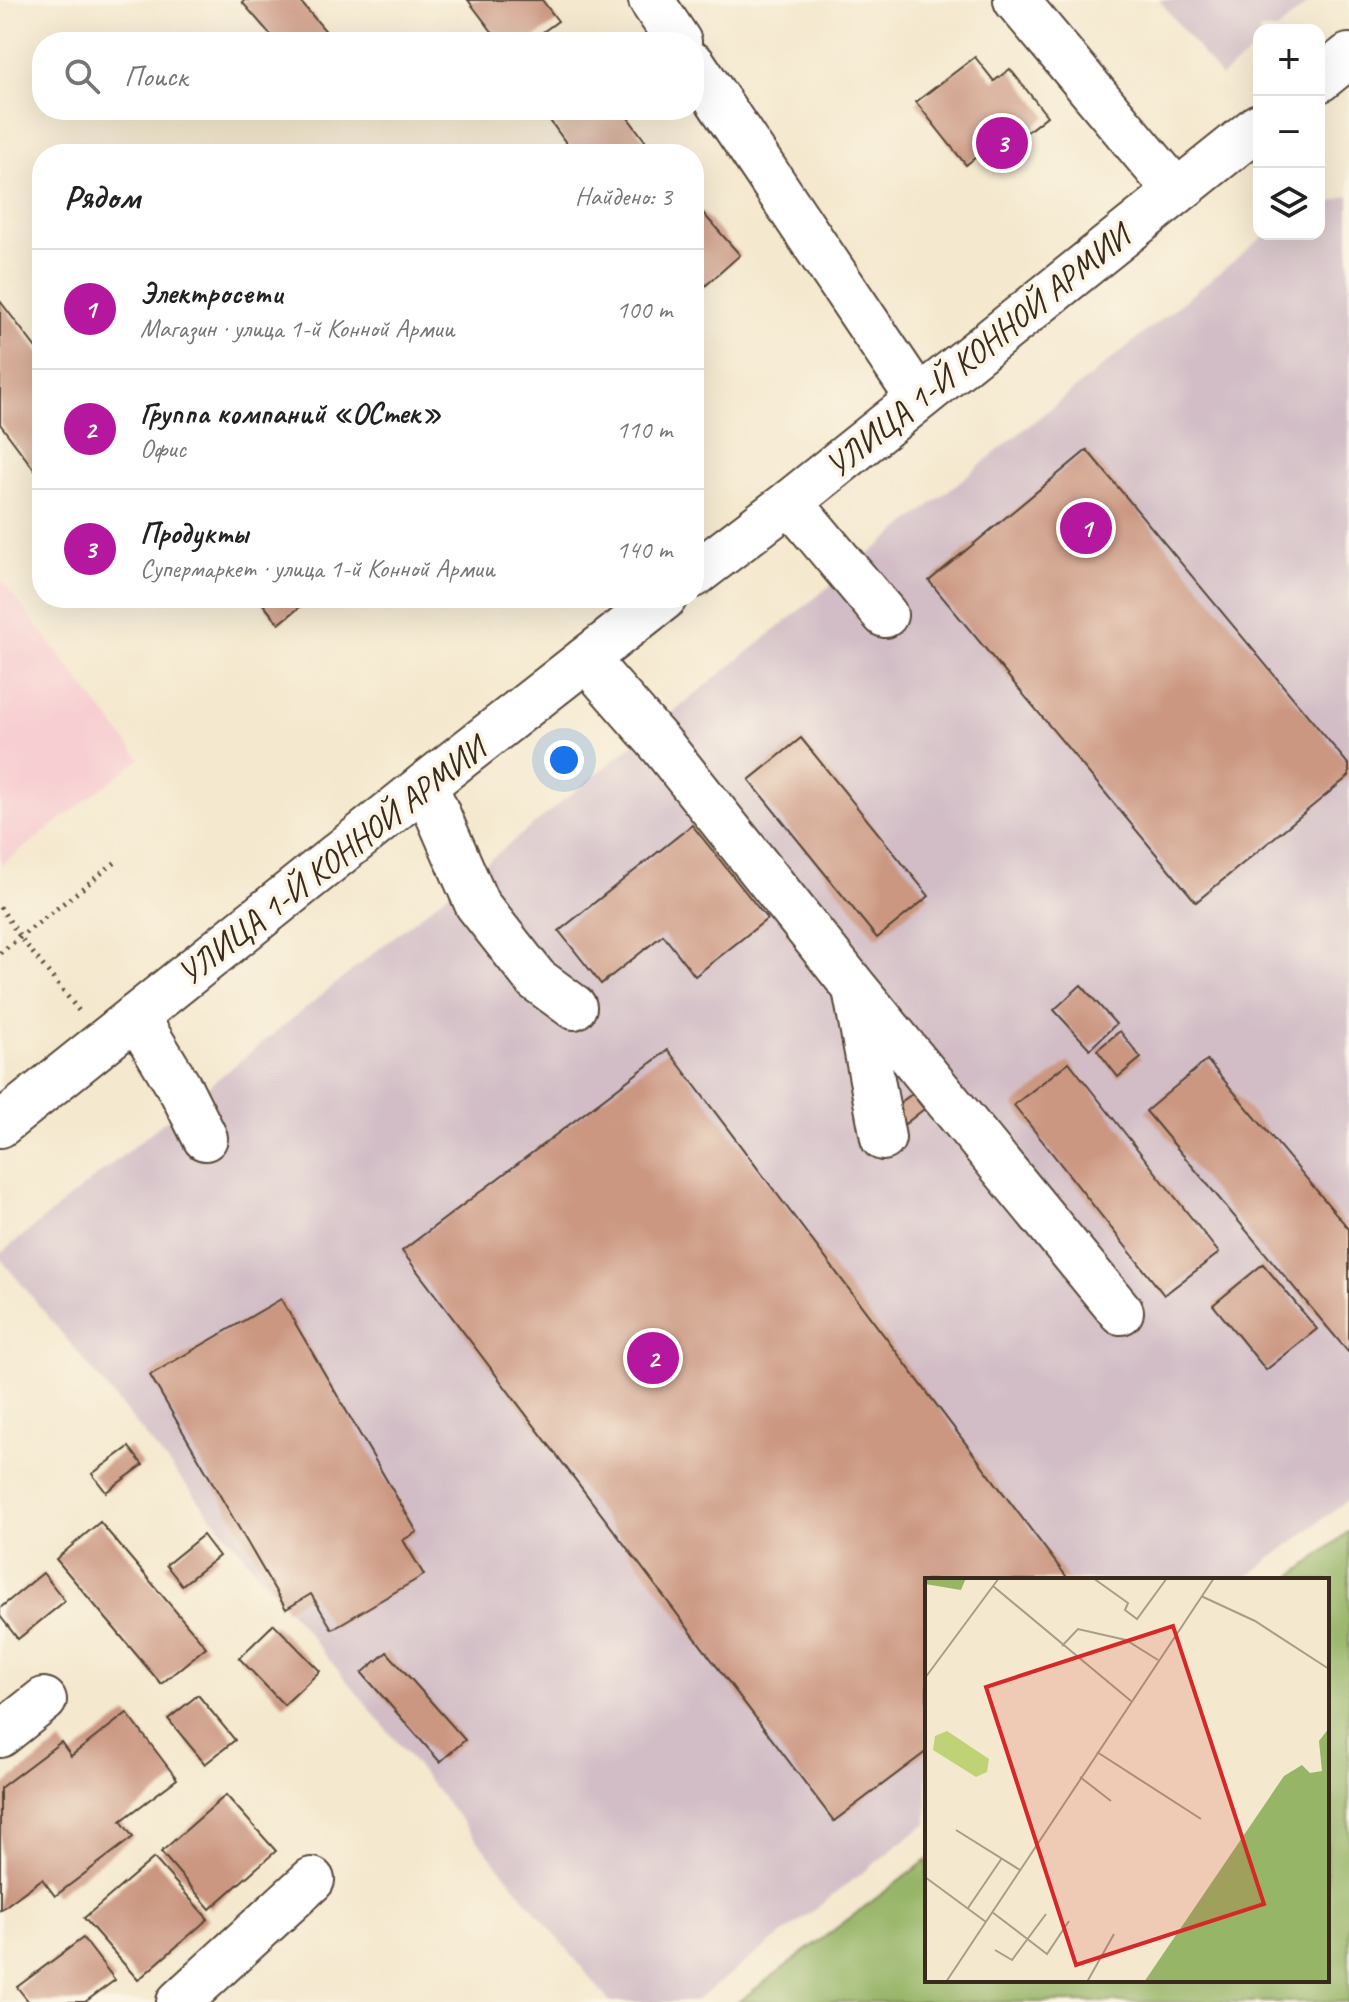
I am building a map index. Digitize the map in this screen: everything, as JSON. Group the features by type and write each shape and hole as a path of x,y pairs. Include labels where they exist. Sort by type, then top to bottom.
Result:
{"main road":[{"path":"651,0 672,32"},
{"path":"1016,0 1176,191"},
{"path":"1325,75 1349,56"},
{"path":"704,80 918,398"},
{"name":"УЛИЦА 1-Й КОННОЙ АРМИИ","path":"704,567 1253,131"},
{"path":"790,502 885,615"},
{"name":"УЛИЦА 1-Й КОННОЙ АРМИИ","path":"0,1125 651,608"},
{"path":"586,659 663,747 855,988 1121,1312"},
{"path":"425,785 477,904 489,922 536,979 574,1007"},
{"path":"855,988 883,1138"},
{"path":"120,1029 182,1092 205,1138"},
{"path":"0,1735 44,1700"},
{"path":"179,2002 312,1880"}],"path":[{"path":"0,953 117,861"},
{"path":"0,907 21,938 120,1029"}],"shaded area":[{"path":"1159,0 1312,0 1284,24 1253,24 1253,50 1221,77"},
{"path":"1349,195 1349,1499 1246,1578 925,1578 925,1825 694,2002 610,2002 0,1258 0,1254 1260,240 1325,240 1325,205"},
{"path":"0,578 140,759 0,866"}],"green space":[{"path":"1349,1531 1349,2002 738,2002 925,1862 925,1982 1329,1982 1329,1578 1290,1578"}],"building":[{"path":"299,0 326,32 268,32 242,2"},
{"path":"468,0 542,0 558,21 543,32 492,32"},
{"path":"975,57 994,81 1010,69 1047,116 989,162 981,153 966,165 916,102"},
{"path":"550,120 630,120 646,142 643,144 567,144"},
{"path":"704,214 740,255 704,287"},
{"path":"0,301 32,343 32,467 0,424"},
{"path":"1087,450 1349,765 1349,776 1196,902 929,581"},
{"path":"266,608 299,608 279,624"},
{"path":"801,738 929,896 877,938 749,780"},
{"path":"692,825 767,919 695,976 663,935 601,984 559,931"},
{"path":"1081,985 1116,1024 1090,1049 1054,1010"},
{"path":"1120,1031 1141,1058 1118,1077 1097,1050"},
{"path":"668,1050 1067,1578 925,1578 925,1753 834,1821 402,1251"},
{"path":"1207,1060 1349,1229 1349,1353 1146,1111"},
{"path":"1069,1062 1219,1253 1164,1295 1014,1105"},
{"path":"912,1094 924,1109 905,1124 893,1108"},
{"path":"1263,1264 1317,1329 1266,1370 1213,1305"},
{"path":"281,1299 417,1532 403,1540 424,1575 332,1629 311,1594 286,1609 150,1375"},
{"path":"129,1447 143,1465 106,1492 92,1474"},
{"path":"100,1522 206,1647 161,1684 56,1559"},
{"path":"203,1535 219,1556 182,1585 166,1565"},
{"path":"43,1573 65,1601 18,1639 0,1616 0,1608"},
{"path":"274,1624 320,1671 284,1705 239,1658"},
{"path":"387,1652 465,1740 440,1762 362,1673"},
{"path":"198,1695 235,1740 205,1764 168,1719"},
{"path":"127,1713 177,1779 121,1821 133,1837 55,1896 42,1879 0,1910 0,1788 61,1742 71,1756"},
{"path":"226,1795 276,1851 210,1909 161,1852"},
{"path":"154,1858 208,1919 138,1980 84,1918"},
{"path":"83,1938 115,1980 85,2002 29,2002 17,1987"}],"place":[{"name":"Продукты","path":"1002,143"},
{"name":"Электросети","path":"1086,528"},
{"name":"Группа компаний «ОСтек»","path":"653,1358"}]}
